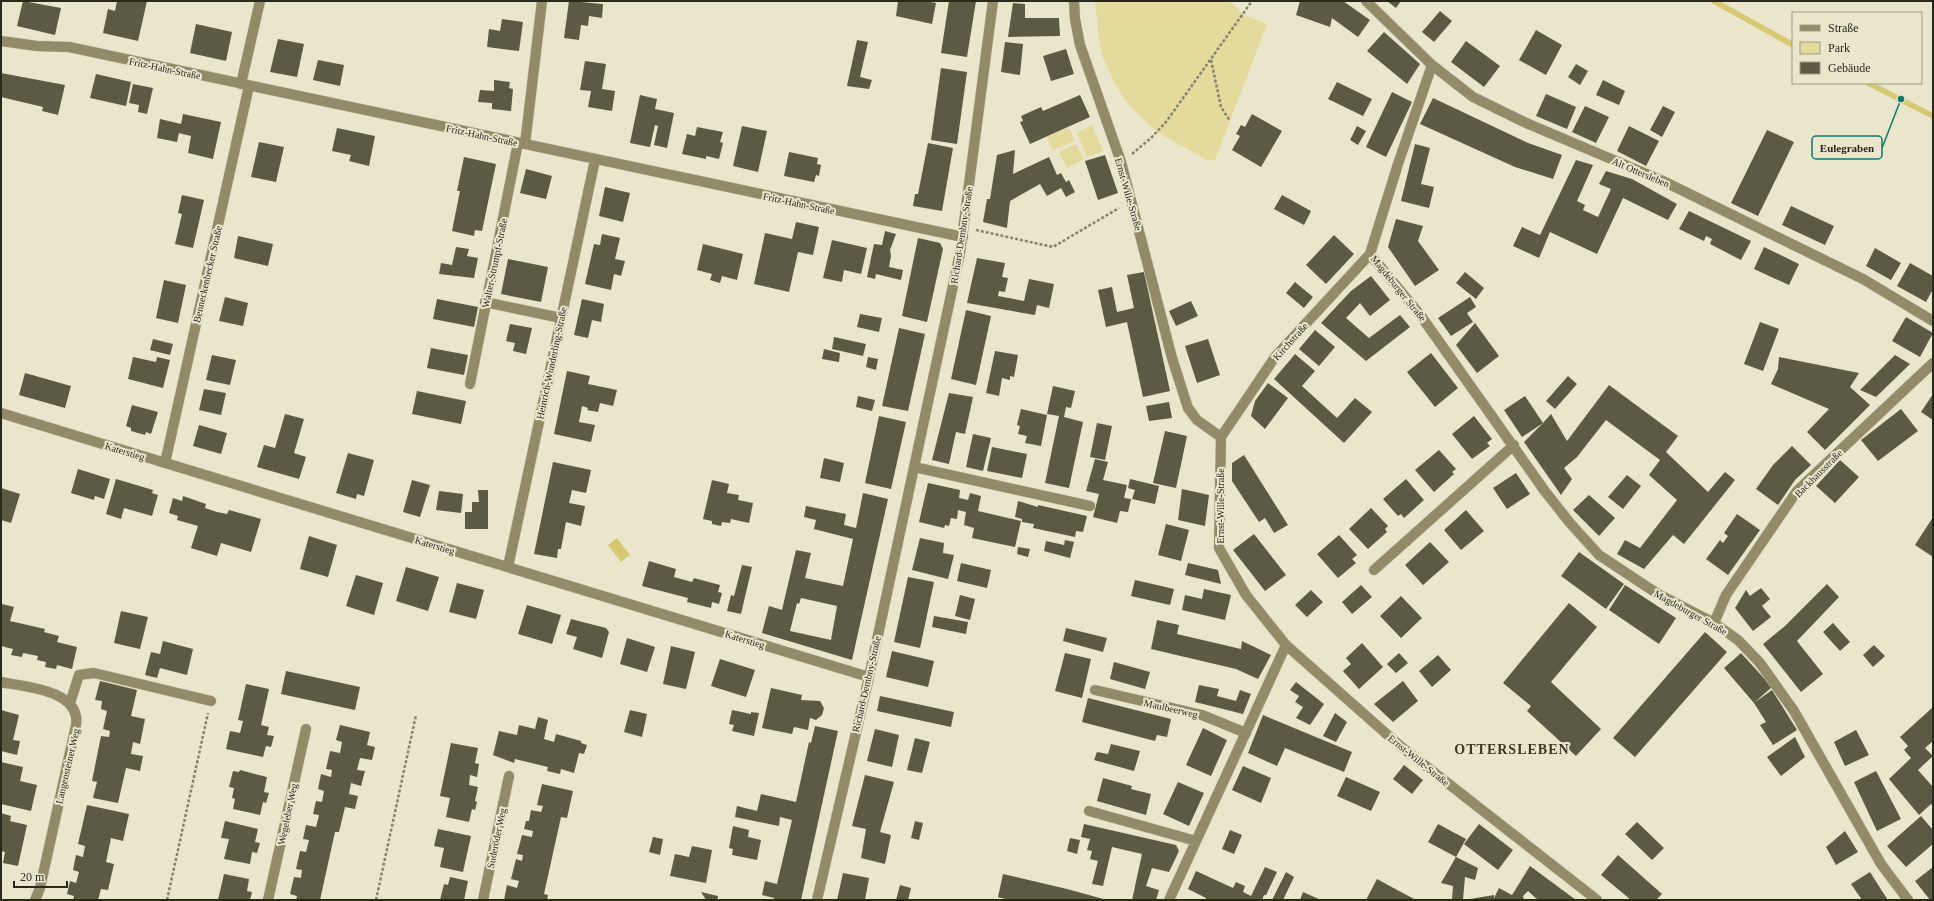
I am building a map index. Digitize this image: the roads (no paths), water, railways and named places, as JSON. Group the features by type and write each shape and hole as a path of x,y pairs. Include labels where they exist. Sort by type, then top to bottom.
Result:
{"street":[{"name":"Benneckenbecker Straße","path":"165,463 245,85 260,1"},
{"name":"Walter-Strumpf-Straße","path":"470,384 485,302 522,143 542,1"},
{"name":"Richard-Dembny-Straße","path":"817,900 869,677 963,232 993,1"},
{"name":"Ernst-Wille-Straße","path":"1074,1 1076,27 1083,55 1121,162 1172,358 1188,408 1197,420 1221,437 1220,548 1246,595 1286,645 1399,745 1597,900"},
{"name":"Alt Ottersleben","path":"1366,1 1432,65 1473,97 1524,122 1663,181 1863,279 1933,321"},
{"name":"Fritz-Hahn-Straße","path":"1,41 37,46 69,47 522,143 595,160 963,232"},
{"name":"Magdeburger Straße","path":"1432,65 1398,164 1370,254 1421,316 1514,445 1544,490 1570,523 1599,555 1658,594 1714,623 1738,640 1760,663 1794,710 1881,864 1908,900"},
{"name":"Heinrich-Wunderling-Straße","path":"508,567 595,160"},
{"name":"Kirchstraße","path":"1221,437 1275,357 1370,254"},
{"path":"485,302 561,318"},
{"name":"Backhausstraße","path":"1714,623 1726,595 1797,491 1933,363"},
{"name":"Katerstieg","path":"1,413 869,677"},
{"path":"1374,570 1514,445"},
{"path":"914,467 1090,506"},
{"path":"1169,900 1286,645"},
{"path":"1,682 63,697 70,703 79,675 94,673 211,701"},
{"name":"Maulbeerweg","path":"1095,690 1202,715 1246,733"},
{"name":"Langensteiner Weg","path":"35,900 40,888 76,725 76,713 70,703"},
{"name":"Wegeleber Weg","path":"268,900 306,729"},
{"name":"Suderöder Weg","path":"483,900 509,776"},
{"path":"1089,811 1196,841"}],"waterway":[{"path":"1714,1 1792,44"},
{"path":"1870,84 1933,116"}],"place":[{"name":"Eulegraben","path":"1901,99"}],"district":[{"name":"OTTERSLEBEN","path":"1512,749"}]}
